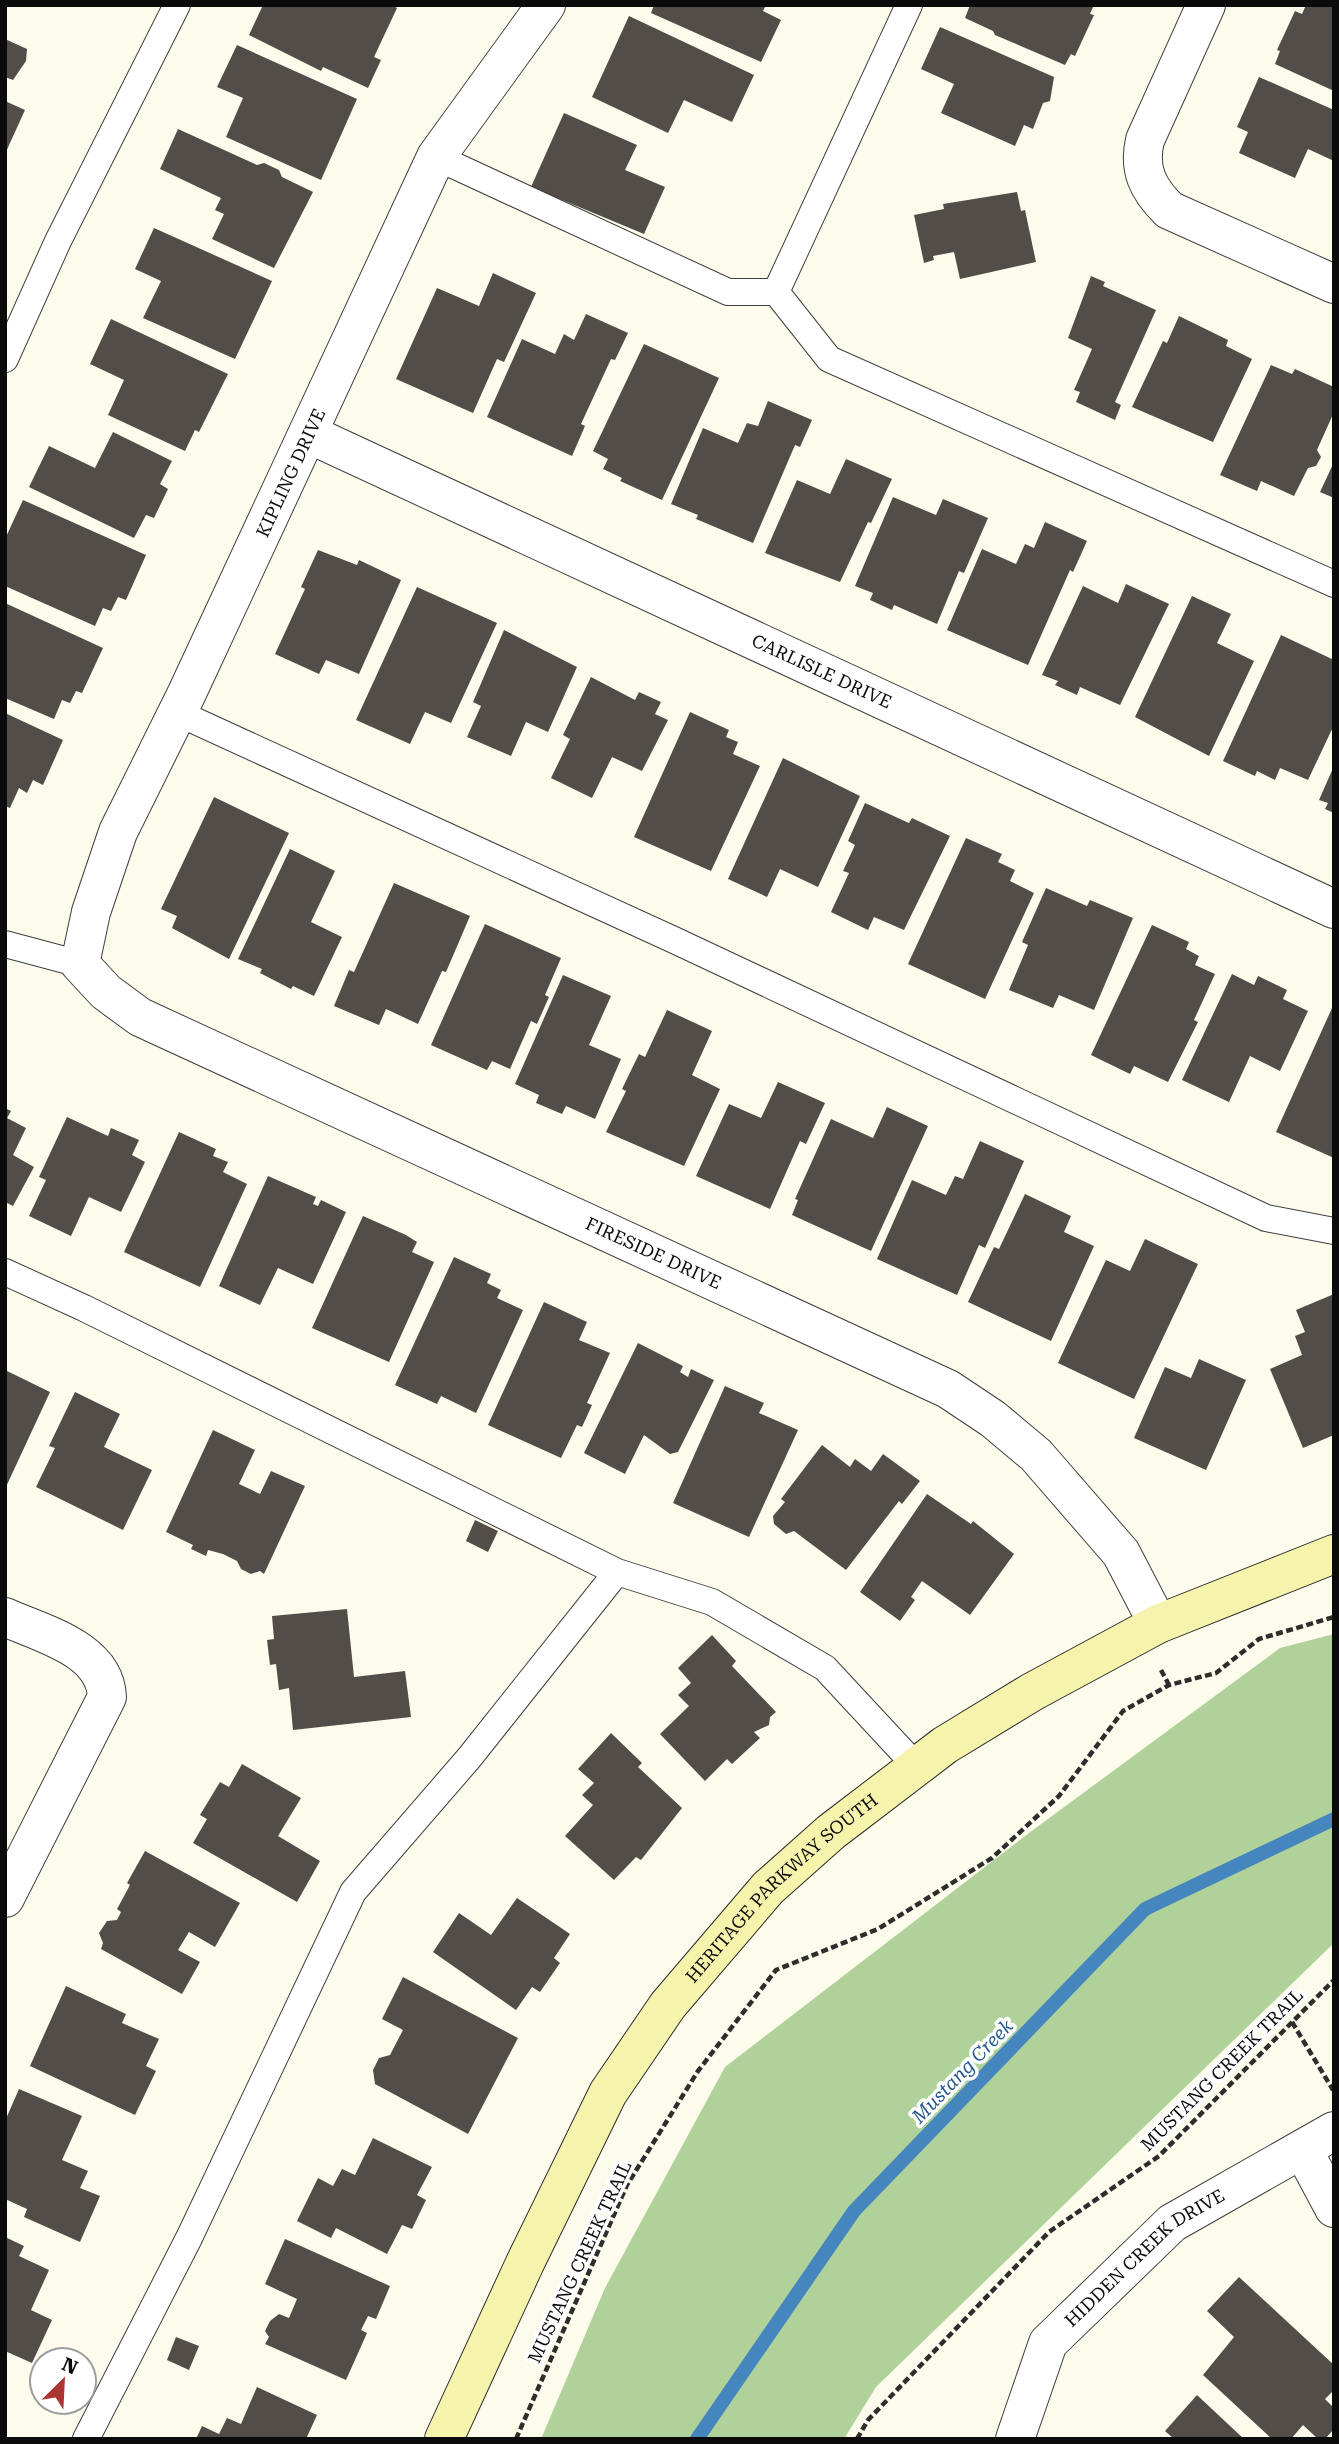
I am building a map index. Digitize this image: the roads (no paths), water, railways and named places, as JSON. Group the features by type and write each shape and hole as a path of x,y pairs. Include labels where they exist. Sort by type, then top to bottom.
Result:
{"street":[{"name":"KIPLING DRIVE","path":"80,964 91,912 118,832 178,713 436,158 546,5"},
{"path":"1206,5 1145,139 1141,155 1152,193 1169,210 1334,284"},
{"name":"CARLISLE DRIVE","path":"309,434 1334,909"},
{"name":"FIRESIDE DRIVE","path":"80,964 106,992 140,1017 948,1389 993,1419 1036,1455 1121,1553 1158,1625"},
{"name":"HERITAGE PARKWAY SOUTH","path":"444,2439 524,2263 608,2093 668,2005 768,1888 831,1832 945,1745 1032,1692 1158,1625 1334,1554"},
{"path":"5,1617 85,1655 100,1668 107,1683 107,1697 98,1717 5,1898"},
{"path":"1318,2140 1334,2208"},
{"name":"HIDDEN CREEK DRIVE","path":"1015,2439 1048,2343 1172,2222 1318,2140"}],"lane":[{"path":"5,359 58,241 177,5"},
{"path":"776,292 909,5"},
{"path":"436,158 728,292 776,292"},
{"path":"776,292 830,359 1334,584"},
{"path":"178,713 674,940 1266,1218 1334,1231"},
{"path":"5,944 80,964"},
{"path":"5,1272 84,1308 617,1572 712,1602 825,1668 917,1767"},
{"path":"86,2439 189,2238 353,1892 469,1758 617,1572"}],"waterway":[{"name":"Mustang Creek","path":"697,2439 854,2211 1145,1909 1334,1819"}]}
